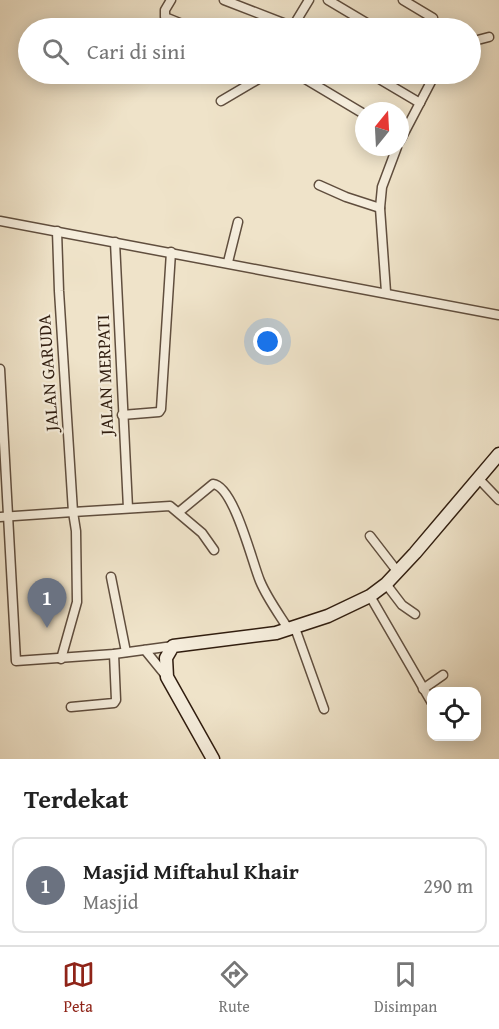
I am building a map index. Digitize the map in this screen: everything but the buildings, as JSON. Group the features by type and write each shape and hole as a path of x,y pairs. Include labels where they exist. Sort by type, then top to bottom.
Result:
{"main road":[{"path":"213,759 167,678 166,658 173,646 259,636 292,629 328,616 370,596 397,572 499,454"}],"street":[{"path":"167,18 165,17 165,10 171,0"},
{"path":"224,0 269,18"},
{"path":"299,18 309,0"},
{"path":"328,0 358,18"},
{"path":"403,0 433,18"},
{"path":"481,39 489,37"},
{"path":"221,101 250,84"},
{"path":"314,84 355,109"},
{"path":"388,84 420,103"},
{"path":"409,122 430,84"},
{"path":"386,292 380,208 382,187 394,156"},
{"path":"319,185 380,208"},
{"path":"0,221 228,262 499,315"},
{"path":"228,262 238,222"},
{"name":"JALAN GARUDA","path":"57,231 76,531 77,602 61,659"},
{"name":"JALAN MERPATI","path":"115,242 128,508"},
{"path":"122,415 159,412 161,409 171,252"},
{"path":"0,369 5,517 16,661 114,654 173,646"},
{"path":"478,478 499,500"},
{"path":"179,512 213,484 219,485 237,512 261,584 292,629 324,709"},
{"path":"5,517 168,506 179,512 208,539 214,550"},
{"path":"370,536 397,572"},
{"path":"111,577 126,652"},
{"path":"386,584 402,605 415,614"},
{"path":"370,596 427,695"},
{"path":"145,650 167,678"},
{"path":"71,706 114,703 116,700 114,654"},
{"path":"423,689 443,675"}],"place":[{"name":"Masjid Miftahul Khair","path":"47,628"}]}
